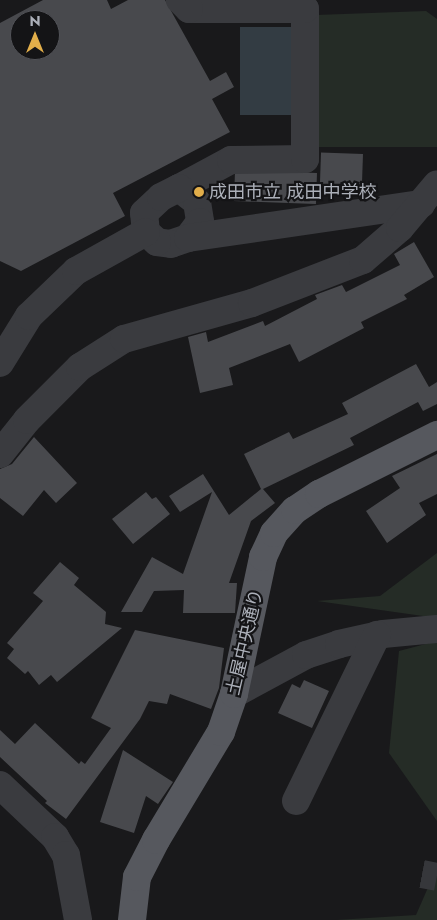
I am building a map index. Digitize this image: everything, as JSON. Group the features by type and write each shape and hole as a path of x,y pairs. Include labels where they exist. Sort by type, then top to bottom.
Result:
{"main road":[{"name":"土屋中央通り","path":"132,920 137,877 156,840 221,732 234,694 264,557 274,533 295,510 319,494 437,435"}],"street":[{"path":"180,0 189,9 305,9 305,159 231,160 161,197 144,213 146,232 157,242 171,244 188,238 430,194"},
{"path":"179,188 197,202 200,222 188,238"},
{"path":"0,454 27,420 80,368 124,339 252,302 362,260 430,194"},
{"path":"0,363 28,316 76,271 146,232"},
{"path":"234,694 306,655 377,635 437,629"},
{"path":"296,801 377,635"},
{"path":"0,785 54,838 66,856 78,920"}],"shaded area":[{"path":"426,11 437,19 437,147 318,147 316,15"},
{"path":"240,27 293,27 293,115 240,115"},
{"path":"437,553 437,618 317,601 380,596"},
{"path":"437,641 437,821 389,753 399,651"},
{"path":"437,867 437,920 336,920 416,915"}],"building":[{"path":"43,0 107,0 111,9 128,0 165,0 210,81 226,72 234,87 212,99 230,132 113,193 125,216 21,271 0,261 0,23 10,18 10,60 60,60 60,10 24,10"},
{"path":"321,153 363,154 362,187 320,186"},
{"path":"235,170 317,173 316,204 234,201"},
{"path":"414,242 434,277 404,295 407,299 361,322 364,328 299,362 290,344 229,368 233,385 200,393 188,337 206,332 208,342 263,321 265,326 317,299 315,295 342,285 346,292 400,265 394,254"},
{"path":"416,364 429,387 437,382 437,404 423,411 418,402 350,438 354,445 263,489 275,503 251,521 229,583 237,583 235,613 183,613 184,590 154,591 142,612 121,612 152,557 183,574 212,492 180,512 169,496 203,474 229,515 261,489 244,454 289,432 293,439 348,414 342,403"},
{"path":"34,437 77,483 56,503 44,490 23,516 0,498 0,469 12,464"},
{"path":"437,454 437,494 419,503 426,515 387,543 366,511 400,488 392,476"},
{"path":"146,492 152,499 156,497 170,514 133,544 112,519"},
{"path":"60,562 79,578 74,585 106,612 105,624 122,628 57,682 51,675 39,685 28,671 25,674 7,658 14,649 7,643 43,601 33,593"},
{"path":"135,630 224,648 219,688 211,709 170,694 167,704 149,701 140,719 66,819 45,803 47,801 0,757 0,730 15,744 35,723 79,764 81,761 85,764 111,728 91,718"},
{"path":"304,680 329,691 312,728 278,713 292,684 300,688"},
{"path":"123,750 173,782 158,804 146,796 134,833 100,822"}],"tunnel":[{"path":"422,874 437,877"}],"place":[{"name":"成田市立 成田中学校","path":"199,192"}]}
